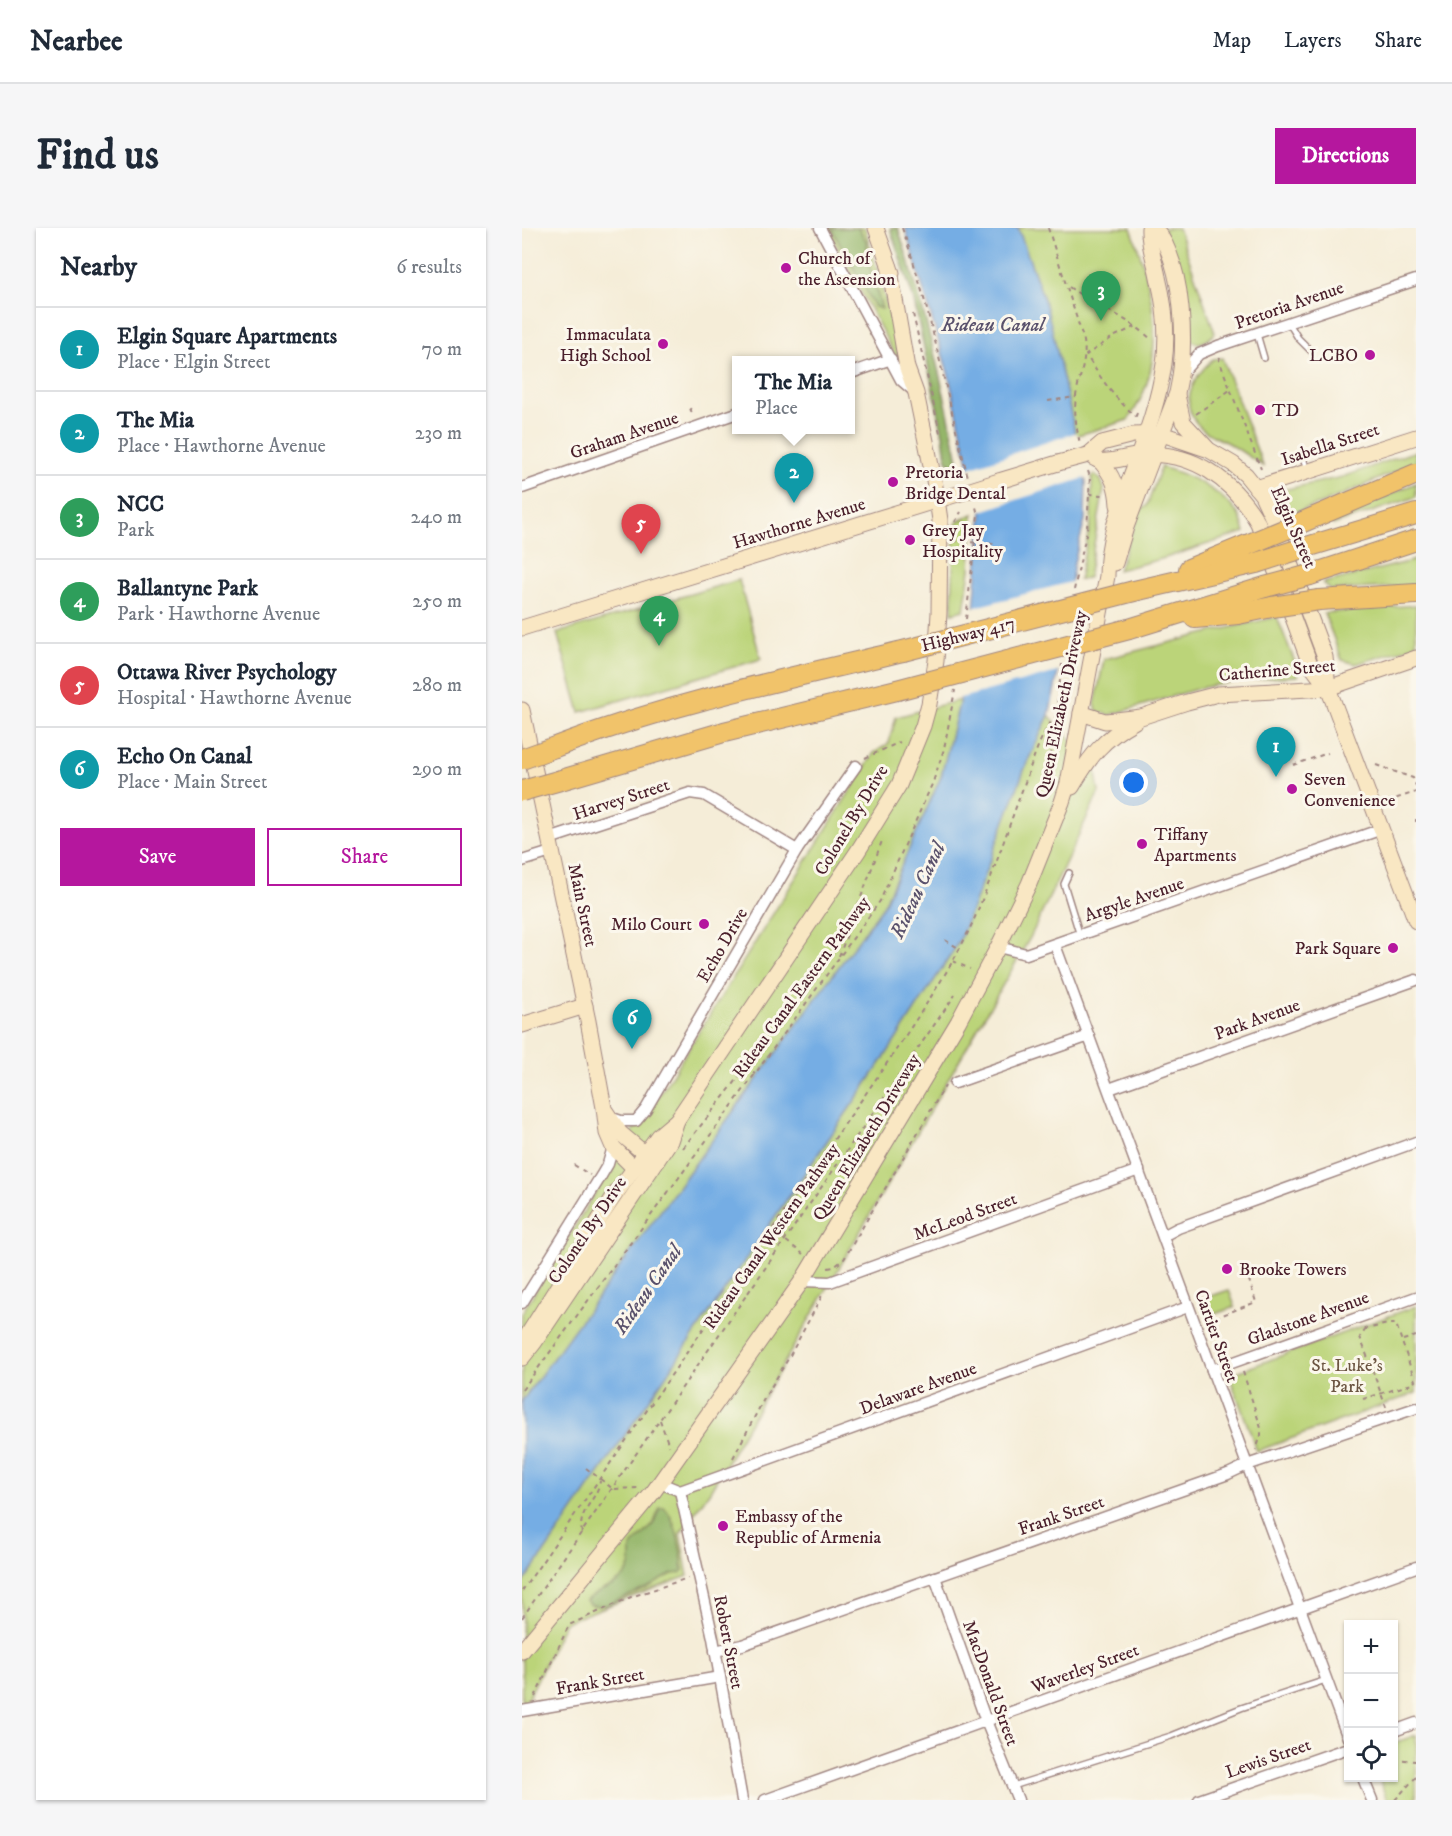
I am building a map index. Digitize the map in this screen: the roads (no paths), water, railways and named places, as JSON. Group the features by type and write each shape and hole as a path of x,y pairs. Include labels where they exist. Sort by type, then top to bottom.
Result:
{"highway":[{"path":"1134,591 1416,474"},
{"name":"Highway 417","path":"522,759 619,725 754,687 1134,591 1256,563 1416,514"},
{"path":"522,792 724,732 1154,623 1416,540"},
{"path":"1154,623 1238,614 1272,606 1319,600 1416,594"}],"main road":[{"name":"Colonel By Drive","path":"522,1358 534,1343 650,1158 658,1136 677,1120 858,852 899,785 922,726 936,661 940,532 938,501 916,393 916,368 906,316 876,228"},
{"name":"Queen Elizabeth Driveway","path":"1149,228 1148,243 1163,298 1165,333 1164,362 1155,407 1154,433"},
{"name":"Queen Elizabeth Driveway","path":"1107,576 1115,563 1154,433 1177,393 1181,374 1183,320 1178,290 1164,238 1155,228"},
{"path":"1177,393 1183,422 1209,450"},
{"name":"Elgin Street","path":"1154,433 1209,450 1233,464 1256,488 1275,523 1325,657 1328,688"},
{"name":"Hawthorne Avenue","path":"1089,457 1102,443 1154,433"},
{"name":"Isabella Street","path":"1256,488 1416,437"},
{"name":"Queen Elizabeth Driveway","path":"522,1651 657,1487 802,1281 958,1022 998,947 1029,884 1055,801 1074,760 1118,510 1146,455"},
{"name":"Elgin Street","path":"1146,455 1167,455 1184,459 1210,471 1229,485 1250,510 1258,524 1311,664 1328,688 1382,829 1410,885 1416,921"},
{"name":"Hawthorne Avenue","path":"522,628 968,491 1089,457 1146,455"},
{"path":"1089,457 1110,472 1116,484 1118,510"},
{"name":"Catherine Street","path":"1141,717 1218,694 1328,688 1416,658"},
{"name":"Main Street","path":"522,710 607,1113 607,1133 613,1147 634,1168"},
{"path":"1081,713 1105,721 1141,717"},
{"path":"1055,801 1100,745 1114,733 1141,717"},
{"path":"522,1025 585,1006"},
{"name":"Main Street","path":"607,1113 620,1133 650,1158"},
{"name":"Colonel By Drive","path":"522,1344 592,1228 634,1168 650,1158"}],"street":[{"path":"822,231 901,380 916,393"},
{"name":"Pretoria Avenue","path":"1181,374 1199,354 1416,280"},
{"path":"855,372 891,359"},
{"name":"Graham Avenue","path":"522,488 732,415"},
{"name":"Echo Drive","path":"607,1113 625,1121 636,1121 646,1109 797,850 856,766"},
{"name":"Harvey Street","path":"522,861 550,845 690,793 704,795 797,850"},
{"name":"Argyle Avenue","path":"998,947 1026,954 1382,829"},
{"name":"Cartier Street","path":"1055,945 1344,1728"},
{"name":"Park Avenue","path":"1108,1089 1416,980"},
{"path":"955,1083 1089,1036"},
{"path":"1163,1236 1178,1228 1416,1142"},
{"path":"522,1303 601,1176 610,1160 613,1147"},
{"name":"McLeod Street","path":"802,1281 830,1282 1138,1170"},
{"name":"Gladstone Avenue","path":"1212,1370 1416,1297"},
{"name":"Delaware Avenue","path":"680,1491 1188,1307"},
{"name":"Frank Street","path":"715,1652 742,1645 1228,1474 1247,1465 1416,1408"},
{"path":"657,1487 680,1491"},
{"name":"Robert Street","path":"680,1491 715,1652 742,1800"},
{"name":"Waverley Street","path":"765,1800 1416,1567"},
{"name":"MacDonald Street","path":"935,1577 986,1721 1018,1800"},
{"name":"Frank Street","path":"525,1711 720,1677"},
{"path":"1398,1730 1416,1723"},
{"name":"Lewis Street","path":"1199,1800 1344,1749"},
{"path":"1365,1782 1372,1800"}],"lane":[{"path":"1289,322 1298,338 1311,351"},
{"path":"1256,334 1264,358"},
{"path":"1302,454 1307,472"},
{"path":"1069,873 1064,884 1080,936"},
{"path":"1012,1786 1171,1736 1240,1708 1327,1679"}],"water":[{"name":"Rideau Canal","path":"905,228 1018,228 1046,305 1086,481 1085,520 1074,563 1057,678 1049,715 1026,765 961,937 952,953 882,1061 522,1585 522,1401 884,905 941,777 960,700 974,610 982,510 969,466 948,373"}],"place":[{"name":"Church of the Ascension","path":"786,268"},
{"name":"NCC","path":"1101,321"},
{"name":"Immaculata High School","path":"663,344"},
{"name":"LCBO","path":"1370,355"},
{"name":"TD","path":"1260,410"},
{"name":"Pretoria Bridge Dental","path":"893,482"},
{"name":"The Mia","path":"794,503"},
{"name":"Grey Jay Hospitality","path":"910,540"},
{"name":"Ottawa River Psychology","path":"641,554"},
{"name":"Ballantyne Park","path":"659,646"},
{"name":"Elgin Square Apartments","path":"1276,777"},
{"name":"Seven Convenience","path":"1292,789"},
{"name":"Tiffany Apartments","path":"1142,844"},
{"name":"Milo Court","path":"704,924"},
{"name":"Park Square","path":"1393,948"},
{"name":"Echo On Canal","path":"632,1049"},
{"name":"Brooke Towers","path":"1227,1269"},
{"name":"Embassy of the Republic of Armenia","path":"723,1526"}],"park label":[{"name":"St. Luke's Park","path":"1347,1375"}]}
